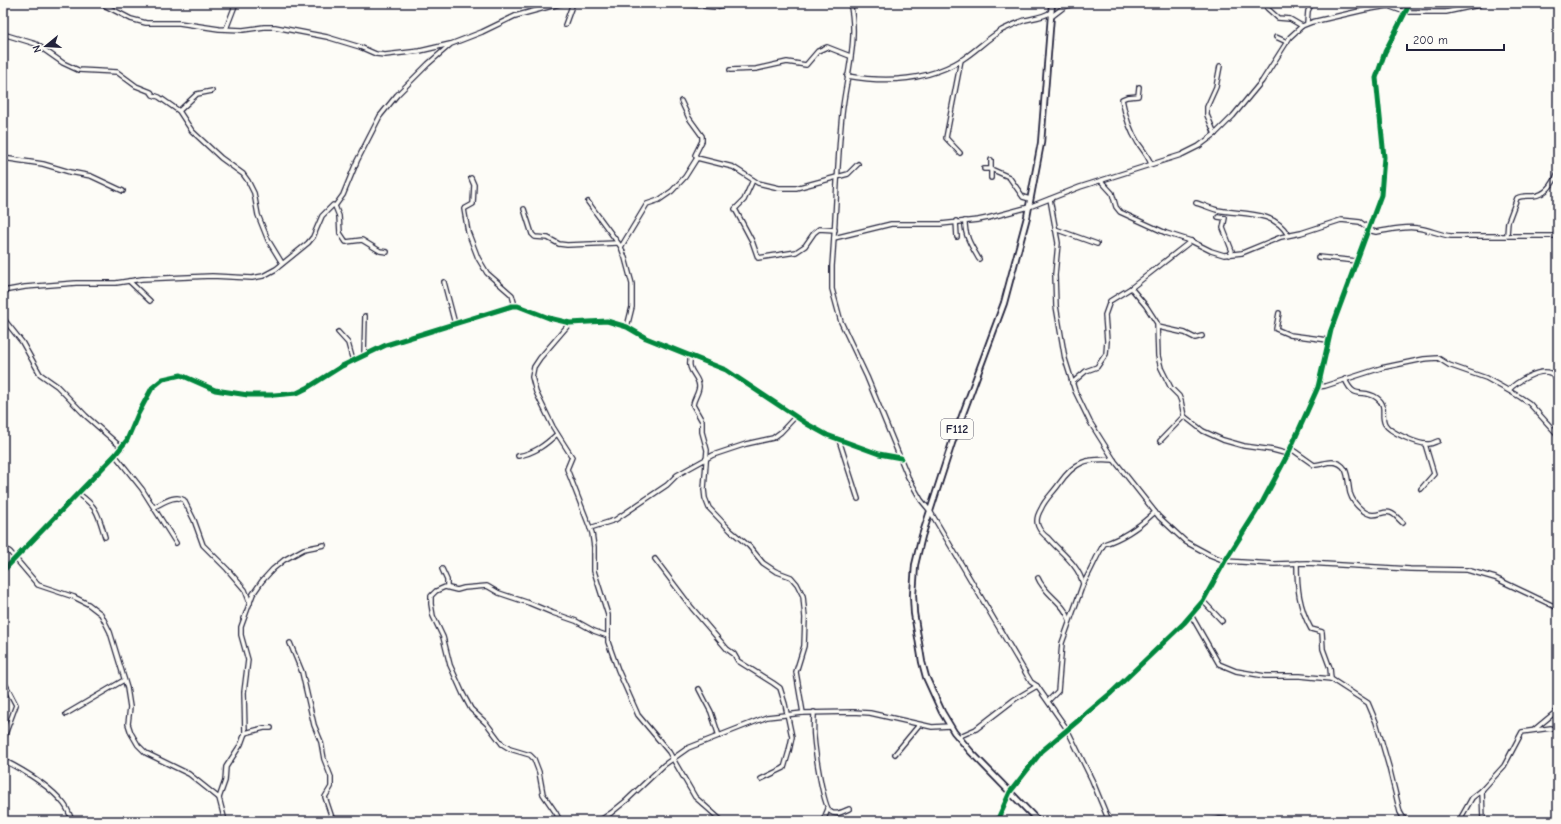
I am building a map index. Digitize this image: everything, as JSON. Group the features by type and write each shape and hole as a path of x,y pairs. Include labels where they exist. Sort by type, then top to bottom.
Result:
{"main road":[{"name":"F112","path":"1038,821 983,765 958,737 942,712 926,677 919,647 914,613 913,590 915,565 922,536 952,443 1004,303 1029,207 1041,142 1052,3"}],"street":[{"path":"100,3 131,19 146,23 179,22 243,30 275,27 327,37 360,47 376,54 385,55 438,48 482,32 514,16 563,3"},
{"path":"226,29 236,3"},
{"path":"565,25 573,3"},
{"path":"669,3 718,5 734,3"},
{"path":"850,3 854,29 842,116 834,238 832,289 836,309 917,494 930,511 1031,682 1037,686 1049,700 1067,729 1092,780 1109,821"},
{"path":"848,76 878,80 914,77 942,70 961,60 993,35 1015,24 1051,14 1064,7 1077,3"},
{"path":"1308,24 1308,11 1312,3"},
{"path":"997,821 1010,792 1042,751 1111,693 1191,615 1203,601 1225,561 1263,501 1288,454 1318,386 1331,330 1382,195 1384,157 1376,78 1385,52 1410,3"},
{"path":"834,238 872,230 886,225 941,224 978,220 1029,207 1180,155 1198,146 1215,134 1233,116 1262,81 1286,42 1302,26 1364,10 1388,6 1405,12 1446,12 1479,5"},
{"path":"1267,8 1278,18 1290,19 1302,26"},
{"path":"3,34 36,44 62,63 78,70 117,72 136,86 151,92 153,95 159,97 179,111 192,131 221,158 243,174 248,181 254,194 258,215 265,234 282,263"},
{"path":"1276,37 1286,42"},
{"path":"3,291 40,285 116,283 212,276 252,278 271,273 308,243 313,237 322,216 330,208 335,206 343,195 357,161 380,116 414,78 451,44"},
{"path":"730,70 756,69 787,62 806,65 818,51 827,47 850,56"},
{"path":"438,48 445,50"},
{"path":"960,153 946,138 961,60"},
{"path":"1215,134 1207,115 1207,107 1216,87 1220,66"},
{"path":"1139,87 1138,96 1122,99 1126,118 1133,134 1149,157 1152,164"},
{"path":"179,111 197,94 212,91"},
{"path":"621,247 647,204 659,200 672,191 685,177 697,158 695,155 702,141 702,136 689,118 681,101"},
{"path":"3,158 43,164 70,172 91,176 123,191"},
{"path":"697,158 733,167 753,180 767,186 779,188 791,188 851,173 858,164"},
{"path":"991,178 992,160"},
{"path":"984,169 991,169 1009,177 1023,197 1030,199"},
{"path":"1507,235 1508,222 1517,198 1520,196 1534,196 1541,194 1554,184 1558,172"},
{"path":"471,178 474,185 473,204 464,209 470,239 482,265 494,280 512,295 515,306"},
{"path":"753,180 744,200 735,209 752,241 758,258 796,252 806,246 818,229 835,230"},
{"path":"1101,181 1112,193 1116,207 1120,212 1166,233 1191,241 1211,251 1229,255 1252,250 1275,239 1288,235 1345,220 1360,222 1368,229 1376,232 1408,227 1422,229 1446,236 1558,236"},
{"path":"1050,199 1058,246 1055,275 1056,306 1064,353 1072,382 1085,413 1114,460 1155,512 1186,542 1225,561 1467,570 1495,578 1558,608"},
{"path":"588,202 621,247 626,258 632,284 632,307 628,328"},
{"path":"1196,203 1217,210 1266,216 1280,226 1288,235"},
{"path":"335,206 339,216 340,233 346,242 362,240 380,251 387,252"},
{"path":"524,209 532,234 535,237 548,238 559,244 567,245 617,243"},
{"path":"1218,217 1226,218 1223,228 1232,251 1229,255"},
{"path":"965,221 964,230 979,259"},
{"path":"956,222 957,237"},
{"path":"1055,229 1097,244"},
{"path":"1072,382 1086,371 1097,367 1106,354 1107,342 1105,320 1110,301 1114,297 1131,288 1191,241"},
{"path":"1318,257 1357,261"},
{"path":"129,281 150,301"},
{"path":"444,282 455,324"},
{"path":"1131,288 1152,314 1158,327 1158,356 1161,368 1171,388 1182,401 1184,416 1203,431 1222,440 1244,446 1273,450 1288,454"},
{"path":"3,571 122,448 152,388 163,379 181,375 215,390 261,396 289,394 302,391 333,371 386,345 515,306 549,318 570,323 608,321 628,328 646,338 726,370 807,424 839,440 878,454 900,458"},
{"path":"1279,313 1276,329 1290,335 1328,340"},
{"path":"364,356 365,316"},
{"path":"3,318 22,342 40,374 56,386 86,416 122,448"},
{"path":"570,323 540,358 534,367 532,377 536,392 557,434 572,457 568,464 567,471 590,528 594,547 594,571 608,615 609,645 618,670 638,715 664,746 695,797 722,821"},
{"path":"1158,327 1185,333 1196,338 1202,336"},
{"path":"338,332 348,343 353,361"},
{"path":"691,356 689,364 690,370 699,384 693,405 702,421 702,432 707,450 705,498 709,508 731,531 749,546 763,563 775,571 791,577 801,590 803,596 805,618 804,646 796,672 803,713"},
{"path":"1318,386 1344,380 1376,369 1438,358 1450,365 1486,378 1510,390 1529,403 1558,435"},
{"path":"1510,390 1519,381 1543,373 1550,373 1558,378"},
{"path":"1344,380 1353,392 1372,396 1378,399 1384,410 1383,420 1390,430 1425,444 1438,441"},
{"path":"590,528 615,520 667,485 677,475 707,458 723,451 773,438 796,416"},
{"path":"1160,441 1184,416"},
{"path":"518,456 530,454 540,449 557,434"},
{"path":"839,440 858,499"},
{"path":"1421,489 1434,474 1425,444"},
{"path":"1290,448 1314,465 1333,462 1340,464 1347,472 1348,486 1353,500 1362,510 1376,515 1386,512 1392,513 1403,524"},
{"path":"115,455 154,507 176,543"},
{"path":"1082,584 1079,574 1068,558 1053,545 1040,530 1037,522 1038,518 1048,497 1070,470 1079,464 1094,460 1114,460"},
{"path":"79,494 91,503 97,512 105,537"},
{"path":"154,507 170,499 181,498 184,500 194,520 202,545 227,569 245,590 250,603"},
{"path":"1049,700 1058,691 1061,648 1064,635 1082,584 1092,569 1097,556 1104,544 1127,534 1155,512"},
{"path":"225,821 220,798 225,781 226,767 241,744 245,732 244,692 248,660 240,630 250,603 262,581 278,564 304,549 324,545"},
{"path":"3,547 15,558 27,574 38,585 74,597 88,604 101,614 110,632 129,696 130,707 128,724 138,745 146,753 189,774 220,798"},
{"path":"655,559 692,608 727,649 734,654 738,661 780,688 792,737 785,765 780,771 761,780"},
{"path":"1297,563 1297,587 1301,604 1311,629 1322,632 1323,649 1330,668 1331,679"},
{"path":"442,569 447,580 447,587"},
{"path":"1038,578 1041,585 1066,612 1070,621"},
{"path":"560,821 556,812 542,794 539,772 534,759 502,744 487,724 471,709 450,666 446,645 435,620 430,600 433,593 447,587 457,590 487,586 499,593 576,621 594,631 608,636"},
{"path":"1203,601 1222,621"},
{"path":"1191,615 1219,664 1236,671 1265,676 1300,676 1331,679 1368,703 1376,722 1400,812 1405,821"},
{"path":"290,643 302,672 314,725 321,742 324,759 330,777 331,787 325,797 334,821"},
{"path":"3,680 16,705 3,740"},
{"path":"66,714 124,680"},
{"path":"958,737 976,729 1015,699 1037,686"},
{"path":"699,689 711,712 719,736"},
{"path":"1535,729 1558,710"},
{"path":"814,712 814,741 822,792 828,809 834,814 849,809"},
{"path":"598,821 627,800 648,779 688,748 767,717 814,712 870,713 919,725 932,727 950,726"},
{"path":"895,754 919,725"},
{"path":"245,732 271,728"},
{"path":"1459,821 1472,798 1482,790 1504,766 1522,732 1551,728 1558,731"},
{"path":"3,760 28,774 48,788 64,803 72,821"},
{"path":"1482,790 1484,821"},
{"path":"823,821 828,809"},
{"path":"1210,821 1220,819 1234,821"}],"cycle path":[{"path":"997,821 1010,792 1042,751 1111,693 1184,623 1203,601 1225,561 1263,501 1288,454 1318,387 1331,330 1381,195 1384,157 1376,78 1385,52 1410,3"},
{"path":"3,571 115,455 127,440 138,414 152,388 163,379 181,375 215,390 248,395 297,393 342,366 386,345 512,306 518,306 549,318 570,323 607,321 627,327 646,338 726,370 807,424 827,435 879,454 901,458"}]}
